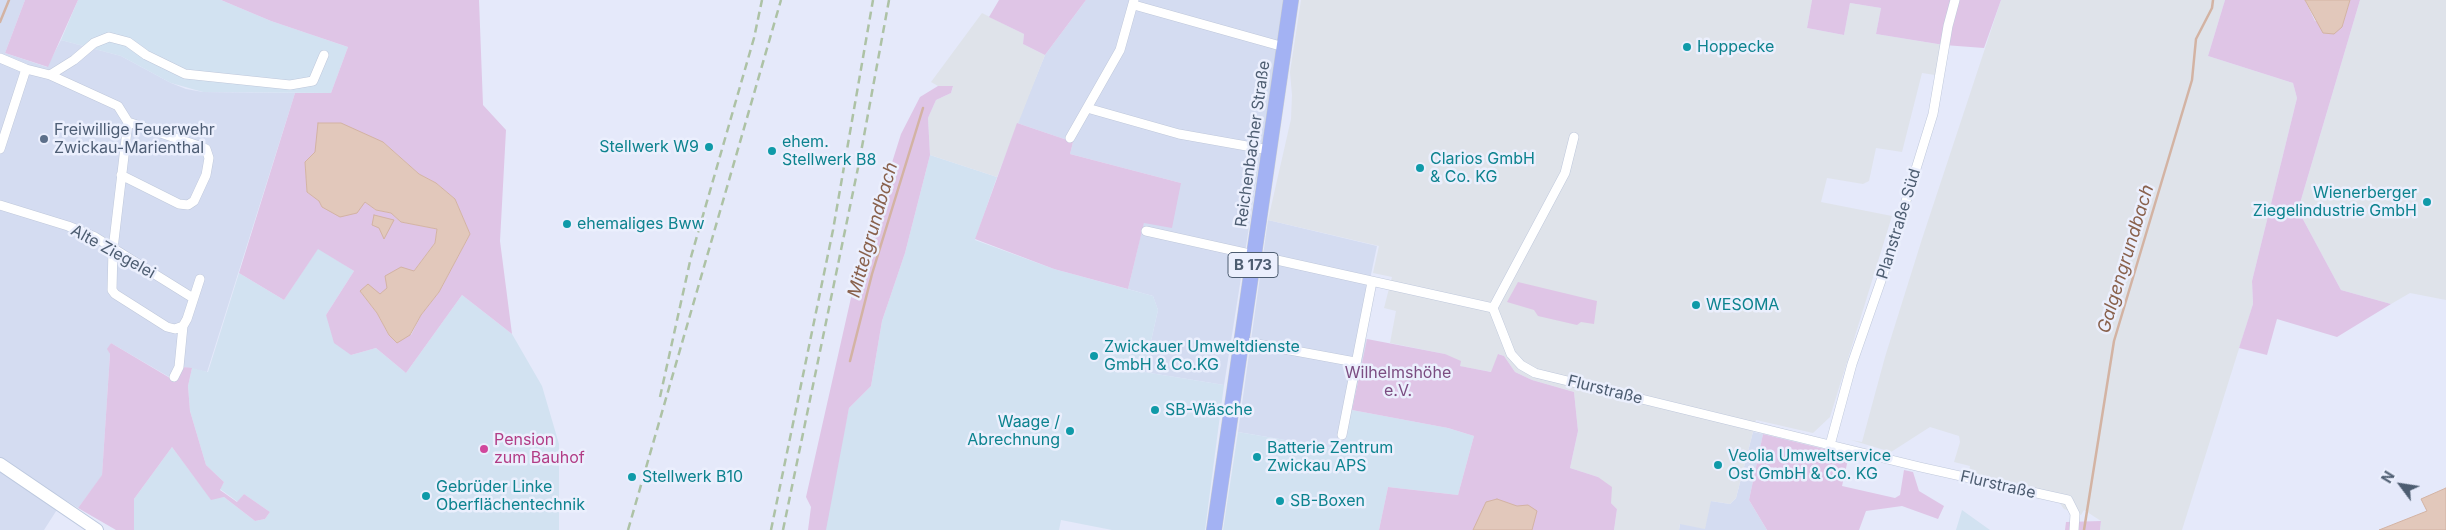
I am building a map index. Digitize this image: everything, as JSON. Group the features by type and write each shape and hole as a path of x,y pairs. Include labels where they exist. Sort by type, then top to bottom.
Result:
{"main road":[{"name":"Reichenbacher Straße","path":"1214,530 1291,0"},
{"path":"0,464 97,530"}],"street":[{"name":"Planstraße Süd","path":"1830,445 1852,364 1884,272 1933,114 1948,26 1955,0"},
{"path":"1070,138 1120,50 1134,2 1284,47"},
{"path":"50,74 74,60 94,43 110,38 128,42 146,55 185,74 290,85 313,81 324,55"},
{"path":"0,58 26,69 50,74 118,106 128,122 113,249"},
{"path":"0,150 26,69"},
{"path":"1087,108 1179,134 1270,150"},
{"path":"121,176 179,204 188,205 194,201 206,175 209,158 206,149 200,146 128,122"},
{"path":"1146,232 1493,308 1565,173 1574,137"},
{"name":"Alte Ziegelei","path":"0,205 68,226 95,238 193,298"},
{"name":"Alte Ziegelei","path":"113,249 112,290 115,294 167,327 175,329 183,326"},
{"path":"174,377 179,367 183,326 200,278"},
{"path":"1342,435 1372,282"},
{"name":"Flurstraße","path":"1493,308 1511,354 1521,365 1535,373 1830,445 2068,500 2075,514 2074,530"},
{"path":"1241,341 1355,362"}],"shaded area":[{"path":"0,0 25,0 5,53 47,67 61,40 121,56 186,89 203,92 295,93 207,372 183,367 176,381 111,343 108,349 110,354 102,476 78,508 0,460"},
{"path":"78,0 221,0 271,21 348,47 331,93 203,92 171,83 121,56 61,40"},
{"path":"1086,0 1285,0 1224,385 1144,372 1158,310 1153,296 1128,289 1144,222 1181,183 1070,154 1073,142 1017,123 1045,55"},
{"path":"1301,0 1812,0 1807,28 1844,35 1850,3 1881,8 1876,34 1944,45 1935,75 1922,73 1902,152 1876,148 1869,181 1863,184 1827,178 1821,202 1892,216 1830,417 1813,433 1756,420 1736,498 1730,504 1711,501 1705,529 1680,524 1679,530 1614,530 1617,509 1611,503 1598,477 1570,468 1578,431 1574,392 1532,380 1515,372 1504,356 1499,354 1492,372 1459,366 1445,354 1390,343 1396,311 1384,308 1392,277 1373,273 1379,246 1268,220 1291,119 1292,95 1290,72"},
{"path":"2001,0 2225,0 2208,56 2293,83 2297,98 2252,281 2253,304 2182,530 2100,530 2101,521 2084,510 2081,515 2064,509 2059,502 1967,481 1970,466 1954,462 1960,442 1959,436 1930,427 1891,452 1851,440 1862,442 1885,357 1922,239"},
{"path":"2305,0 2350,0 2342,27 2334,34 2323,33"},
{"name":"Wienerberger Ziegelindustrie GmbH","path":"2360,0 2446,0 2446,300 2410,293 2391,304 2341,290 2298,210"},
{"path":"982,13 1024,34 1023,44 1045,55 997,177 930,155 928,118 936,100 951,93 953,87 938,86 931,82"},
{"path":"318,123 341,123 383,142 419,174 436,183 455,199 470,234 439,292 421,315 410,335 397,343 389,335 377,313 360,291 368,284 380,294 387,288 385,276 401,267 414,271 435,243 437,229 401,222 391,213 376,210 365,202 357,213 340,217 322,207 319,201 307,192 305,162 315,152"},
{"path":"930,155 997,177 975,240 1054,269 1153,296 1158,310 1144,372 1224,385 1205,530 1112,530 1061,520 1059,530 822,530 849,408 871,386 882,321 905,253"},
{"path":"374,215 394,220 384,239 379,228 372,225"},
{"path":"1268,220 1377,246 1358,336 1367,339 1344,450 1238,432"},
{"path":"318,248 354,271 326,315 351,355 376,348 406,373 462,295 512,334 542,386 559,444 559,530 134,530 134,499 172,447 211,499 224,497 255,521 265,519 270,512 244,494 238,502 220,489 224,482 206,465 190,411 188,386 192,368 208,372 239,273 284,300"},
{"path":"1352,410 1448,428 1474,436 1458,495 1388,487 1379,530 1223,530 1238,432 1344,450"},
{"path":"1753,432 1763,434 1749,500 1767,530 1679,530 1680,524 1711,501 1730,504 1736,498"},
{"path":"0,464 60,505 44,530 0,530"},
{"path":"2446,488 2446,530 2379,530 2427,511 2421,499"},
{"path":"1497,499 1517,506 1528,505 1537,511 1532,530 1473,530 1486,502"},
{"path":"1962,510 1990,530 1956,530"}],"green space":[{"path":"25,0 78,0 48,67 5,53"},
{"path":"221,0 479,0 483,105 506,130 500,241 512,334 462,295 406,373 376,348 351,355 334,343 326,315 354,271 318,249 284,300 239,273 295,93 331,93 348,47 271,21","holes":["383,142 419,174 436,183 455,199 470,234 439,292 421,315 411,335 389,335 377,313 360,291 380,294 414,271 435,243 437,229 401,222 391,213 376,210 365,202 322,207 320,201 307,192 305,162 315,153"]},
{"path":"999,0 1086,0 1045,55 1023,44 1024,34 989,17"},
{"path":"1812,0 2001,0 1984,48 1944,45 1876,34 1881,8 1850,3 1844,35 1807,28"},
{"path":"2225,0 2305,0 2315,21 2342,27 2350,0 2360,0 2298,210 2341,290 2391,304 2337,337 2277,319 2267,355 2239,348 2253,304 2252,281 2297,98 2293,83 2208,56"},
{"path":"938,86 953,86 951,93 936,100 928,118 930,155 905,253 882,321 871,386 849,408 826,530 808,530 811,507 806,497 855,280 901,134 920,97"},
{"path":"1017,123 1073,142 1070,154 1181,183 1172,228 1144,223 1128,289 1054,269 975,239"},
{"path":"1518,282 1597,301 1594,324 1581,322 1577,325 1538,316 1534,310 1507,302"},
{"name":"Wilhelmshöhe e.V.","path":"1367,339 1445,354 1461,361 1460,366 1491,372 1498,354 1504,356 1515,372 1532,380 1574,392 1578,431 1570,468 1598,477 1612,487 1611,503 1617,509 1614,530 1379,530 1388,487 1458,495 1474,436 1448,428 1352,410"},
{"path":"111,343 175,381 183,367 192,368 188,386 190,411 206,465 224,482 220,490 237,502 244,494 270,512 265,519 255,521 224,497 211,500 172,447 134,499 134,530 116,530 78,508 102,475 110,354 107,349"},
{"path":"1763,434 1849,455 1842,486 1895,498 1900,495 1904,470 1913,472 1919,491 1944,506 1938,519 1902,506 1866,511 1859,530 1767,530 1749,500"},
{"path":"2101,521 2100,530 2065,530 2066,522"}],"waterway":[{"path":"0,22 9,0"},
{"name":"Galgengrundbach","path":"2084,530 2114,341 2192,80 2196,39 2212,8 2213,0"},
{"name":"Mittelgrundbach","path":"850,361 872,274 923,108"}],"railway":[{"path":"660,397 691,257 754,38 762,0"},
{"path":"628,530 781,0"},
{"path":"771,530 833,230 873,0"},
{"path":"783,530 859,163 889,0"}],"place":[{"name":"Hoppecke","path":"1687,47"},
{"name":"Freiwillige Feuerwehr Zwickau-Marienthal","path":"44,139"},
{"name":"Stellwerk W9","path":"709,147"},
{"name":"ehem. Stellwerk B8","path":"772,151"},
{"name":"Clarios GmbH & Co. KG","path":"1420,168"},
{"name":"Wienerberger Ziegelindustrie GmbH","path":"2427,202"},
{"name":"ehemaliges Bww","path":"567,224"},
{"name":"WESOMA","path":"1696,305"},
{"name":"Zwickauer Umweltdienste GmbH & Co.KG","path":"1094,356"},
{"name":"SB-Wäsche","path":"1155,410"},
{"name":"Waage / Abrechnung","path":"1070,431"},
{"name":"Pension zum Bauhof","path":"484,449"},
{"name":"Batterie Zentrum Zwickau APS","path":"1257,457"},
{"name":"Veolia Umweltservice Ost GmbH & Co. KG","path":"1718,465"},
{"name":"Stellwerk B10","path":"632,477"},
{"name":"Gebrüder Linke Oberflächentechnik","path":"426,496"},
{"name":"SB-Boxen","path":"1280,501"}]}
